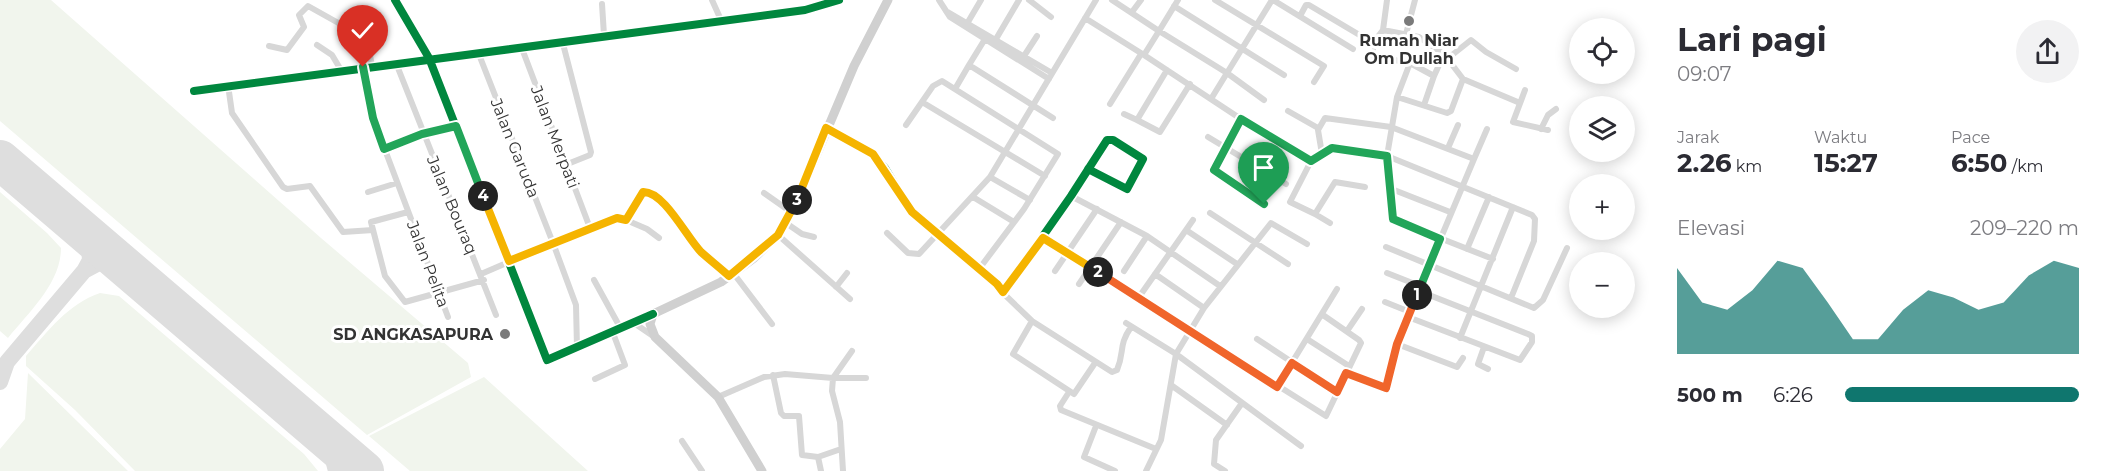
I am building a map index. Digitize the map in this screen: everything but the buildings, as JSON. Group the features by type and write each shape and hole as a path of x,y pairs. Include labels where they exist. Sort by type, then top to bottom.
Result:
{"main road":[{"path":"762,471 718,397 655,337 650,324 653,314 731,275 778,235 791,212 854,66 888,0"}],"street":[{"path":"395,0 429,58 547,360 653,314"},
{"path":"712,0 721,20"},
{"path":"194,91 562,40 805,10 839,0"},
{"path":"939,0 950,17 1051,76"},
{"path":"968,22 981,0"},
{"path":"996,39 1019,0"},
{"path":"1029,0 1052,17"},
{"path":"887,233 900,246 916,255 938,235 963,204 973,197 990,177 1096,0"},
{"path":"1112,0 1227,73 1264,100"},
{"path":"1132,12 1141,0"},
{"path":"1215,0 1324,66 1314,82"},
{"path":"1211,99 1272,0 1353,49"},
{"path":"1387,0 1383,30 1373,43 1373,56 1410,63 1422,67 1434,76"},
{"path":"1406,34 1415,0"},
{"path":"1300,16 1307,2 1373,43"},
{"path":"1110,104 1176,3 1284,75"},
{"path":"602,4 604,35"},
{"path":"269,46 287,50 304,27 299,15 308,6 367,39 372,66"},
{"path":"945,11 968,22 1024,56 1051,76"},
{"path":"1085,18 1241,119 1311,161"},
{"path":"1383,30 1428,40 1445,56 1463,79 1520,103"},
{"path":"1024,56 1037,36"},
{"path":"955,88 985,39"},
{"path":"562,40 591,152 590,155 565,165"},
{"path":"1424,105 1434,76 1445,56 1472,40 1486,52 1516,69"},
{"path":"317,45 332,55 341,70"},
{"name":"Jalan Merpati","path":"521,46 590,228"},
{"name":"Jalan Garuda","path":"478,52 576,305 577,348"},
{"name":"Jalan Bouraq","path":"396,63 422,134 483,277 496,315"},
{"path":"1410,63 1397,97 1387,156 1394,220 1493,259"},
{"path":"969,65 1053,118"},
{"name":"Jalan Pelita","path":"363,67 373,118 448,317"},
{"path":"1137,120 1167,70"},
{"path":"1397,97 1449,112 1463,79"},
{"path":"906,125 937,82 942,81 1058,154 1030,200 979,269"},
{"path":"1124,114 1160,132 1190,84"},
{"path":"228,85 232,113 283,187 287,189 310,186 343,232 374,230"},
{"path":"1525,90 1513,122 1545,130 1548,115 1556,109"},
{"path":"922,102 1045,176"},
{"path":"1288,111 1318,128"},
{"path":"1322,154 1318,128 1328,117 1391,127 1474,159"},
{"path":"1241,119 1215,171 1264,204"},
{"path":"1448,148 1458,125"},
{"path":"384,149 422,134 456,126"},
{"path":"826,128 873,154 885,168 906,205 997,284 1032,321 1112,372 1118,370 1122,357 1121,344 1128,325 1176,354 1301,446"},
{"path":"1346,373 1385,388 1397,344 1450,212 1487,129"},
{"path":"1208,136 1286,184"},
{"path":"1003,292 1043,238 1071,196 1088,169 1108,139 1143,159 1127,189 1088,169"},
{"path":"1330,223 1290,202 1311,161 1335,148 1387,156 1489,196 1532,215 1537,224 1528,259 1511,298"},
{"path":"990,177 1030,200"},
{"path":"1315,214 1335,182 1365,187"},
{"path":"368,192 397,183"},
{"path":"1389,188 1450,212"},
{"path":"626,220 643,192 648,192 667,206 700,251 731,275 772,324"},
{"path":"765,193 791,212"},
{"path":"1071,196 1147,236 1220,286"},
{"path":"1467,249 1489,196"},
{"path":"973,197 1014,222"},
{"path":"1460,338 1513,207"},
{"path":"1055,271 1097,209"},
{"path":"408,212 371,222 385,276 405,302 483,277 509,261 617,218 653,232 659,238"},
{"path":"1210,213 1288,264"},
{"path":"1139,297 1192,220"},
{"path":"1079,284 1121,222"},
{"path":"786,223 802,234 814,237"},
{"path":"1146,471 1161,440 1176,354 1204,308 1253,242 1271,223 1307,244"},
{"path":"1186,230 1237,264"},
{"path":"778,235 850,299"},
{"path":"1124,271 1147,236"},
{"path":"1043,238 1325,416 1329,414 1337,392 1361,344 1347,331 1323,315"},
{"path":"1386,246 1534,308 1540,305 1567,248"},
{"path":"836,287 847,273"},
{"path":"1385,302 1460,338 1520,360 1533,339 1531,336 1387,273"},
{"path":"1155,274 1204,308"},
{"path":"594,280 621,329"},
{"path":"1277,387 1337,289"},
{"path":"1347,331 1362,309"},
{"path":"1032,321 1013,354 1069,392 1076,394 1095,363"},
{"path":"634,323 655,337"},
{"path":"595,379 625,365 613,333"},
{"path":"1257,339 1337,392"},
{"path":"1307,339 1349,366"},
{"path":"1397,344 1457,368 1463,358"},
{"path":"1484,347 1478,364 1488,369"},
{"path":"843,471 840,422 832,391 833,378 852,351"},
{"path":"718,397 758,378 773,375 866,378"},
{"path":"773,375 781,413 784,416 799,416 802,455 818,457 841,449"},
{"path":"1172,385 1227,424"},
{"path":"1069,392 1060,408 1096,426 1156,449"},
{"path":"1225,471 1216,466 1214,462 1216,440 1242,403"},
{"path":"1096,426 1084,457 1115,471"},
{"path":"682,441 702,471"},
{"path":"818,457 821,471"}],"shaded area":[{"path":"0,0 51,0 321,238 468,363 471,377 367,435 0,121"},
{"path":"0,192 61,248 60,261 50,285 8,338 0,331"},
{"path":"100,293 119,296 304,454 318,471 135,471 75,410 26,366 26,356 59,319 78,304"},
{"path":"28,373 128,471 0,471 0,449 25,419"},
{"path":"484,377 588,471 410,471 369,436"}],"taxiway":[{"path":"84,271 90,260 88,235"},
{"path":"0,382 7,362 84,271 99,263 122,264"},
{"path":"328,440 336,471"}],"runway":[{"path":"0,160 364,471"}],"cycle path":[{"path":"395,0 429,58 547,360 653,314"},
{"path":"194,91 805,10 839,0"},
{"path":"826,128 873,154 885,168 912,212 997,284 1003,293 1107,140 1113,140 1143,159 1127,189 1088,169"}],"place":[{"name":"Rumah Niar Om Dullah","path":"1409,21"},
{"name":"SD ANGKASAPURA","path":"505,334"}],"route":[{"path":"363,67 373,118 384,149 422,134 456,126 509,261 617,218 626,220 645,191 667,206 700,251 729,276 754,258 778,235 786,223 826,128 873,154 885,168 901,199 912,212 997,284 1003,292 1043,238 1277,387 1292,363 1337,392 1346,373 1385,388 1397,344 1440,239 1392,218 1387,156 1330,148 1311,161 1241,119 1214,170 1264,204"}]}
